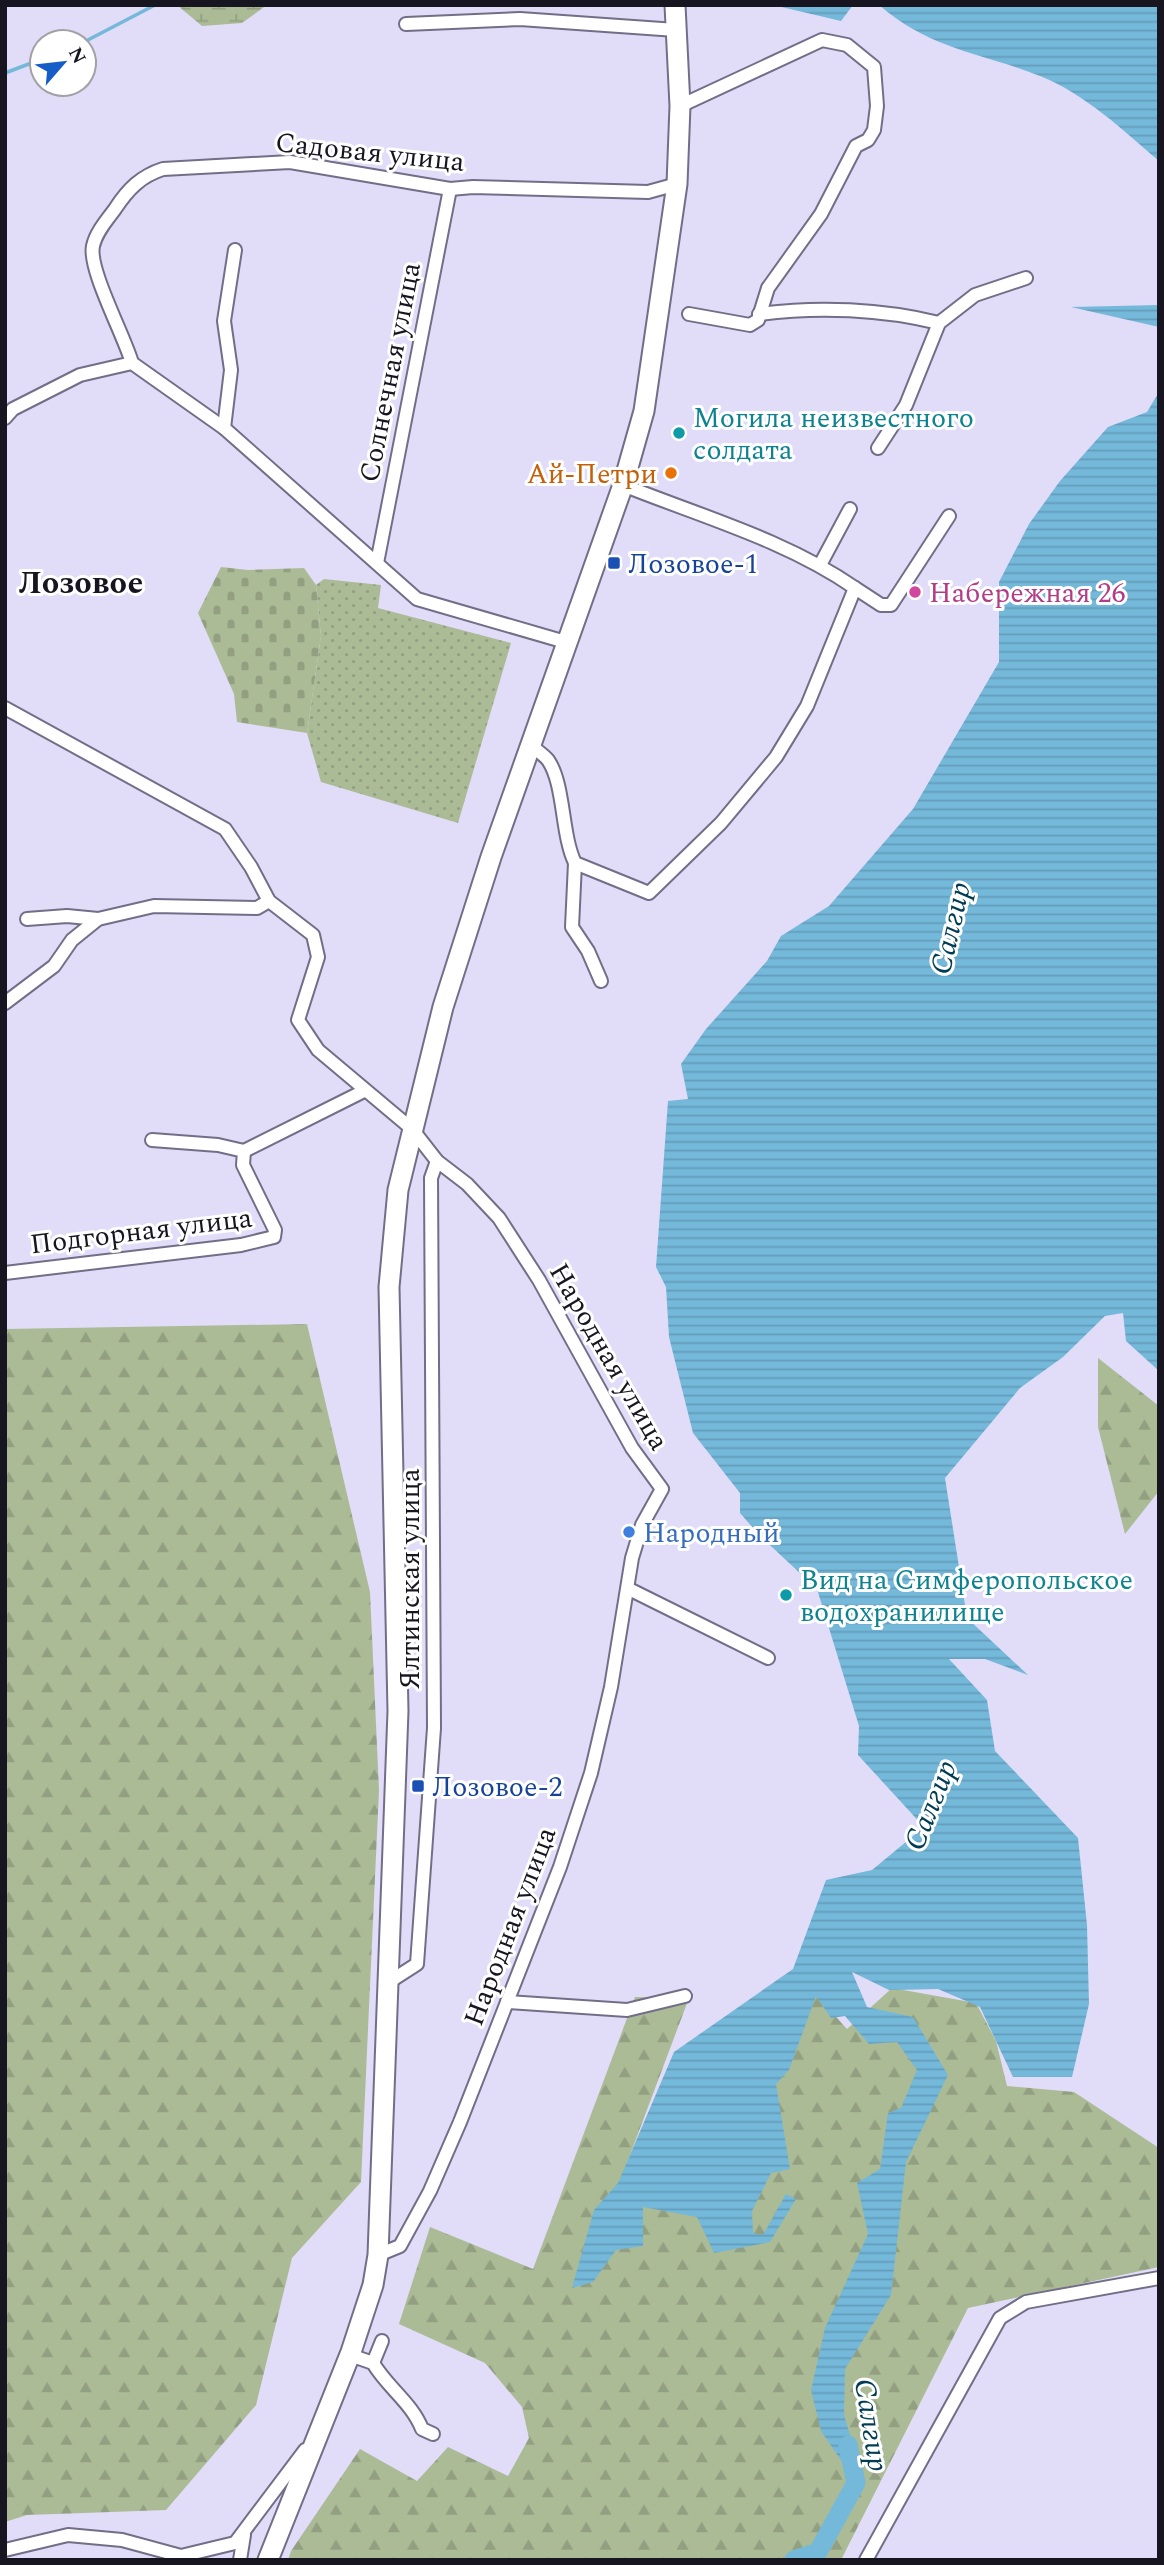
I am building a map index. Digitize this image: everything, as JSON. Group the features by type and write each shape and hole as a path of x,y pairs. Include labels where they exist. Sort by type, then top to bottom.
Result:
{"main road":[{"path":"268,2560 350,2356 373,2285 378,2255 398,1711 389,1287 398,1190 443,1007 623,485 644,411 677,184 680,106 675,5"}],"street":[{"path":"406,24 520,19 588,26 676,30"},
{"path":"680,106 821,40 847,45 874,67 877,106 874,130 868,140 856,146 821,214 768,288 758,320 750,325 688,314"},
{"name":"Садовая улица","path":"132,363 96,269 93,249 99,233 125,192 149,174 163,169 290,162 450,189 473,187 648,192 677,184"},
{"name":"Солнечная улица","path":"377,563 450,189"},
{"path":"224,428 231,370 224,321 235,250"},
{"path":"878,448 906,405 939,323 975,295 1026,278"},
{"path":"760,314 789,310 899,313 939,323"},
{"path":"5,418 13,409 80,375 132,363 224,428 417,598 569,643"},
{"path":"623,485 739,529 820,565 881,606 891,604 949,516"},
{"path":"820,565 850,509"},
{"path":"575,863 649,893 721,823 776,757 807,706 855,587"},
{"path":"5,708 225,829 251,867 269,901 257,908 154,906 98,919 67,916 27,919"},
{"path":"531,746 548,761 561,800 566,845 575,863 572,927 588,951 601,981"},
{"name":"Народная улица","path":"269,901 313,935 318,946 298,1020 318,1050 412,1129 437,1161 467,1184 499,1218 539,1280 632,1448 662,1489 642,1525 632,1558 611,1687 591,1773 560,1867 430,2191 400,2246 378,2255"},
{"path":"5,1003 54,966 72,940 98,919"},
{"path":"152,1140 218,1145 244,1151 364,1091"},
{"name":"Подгорная улица","path":"5,1273 241,1245 274,1237 275,1230 243,1165 244,1151"},
{"name":"Ялтинская улица","path":"389,1982 417,1964 434,1728 431,1178 437,1161"},
{"path":"629,1589 768,1658"},
{"path":"507,2002 627,2010 685,1996"},
{"path":"866,2560 1000,2318 1026,2302 1159,2278"},
{"path":"373,2363 382,2341"},
{"path":"350,2356 373,2363 381,2377 417,2416 422,2429 433,2434"},
{"path":"5,2550 68,2535 122,2540 181,2556 235,2543 320,2430"},
{"path":"240,2560 244,2531"}],"green space":[{"path":"177,5 267,5 242,23 202,26"},
{"path":"221,567 248,570 304,568 316,585 321,636 307,733 237,722 234,694 198,613"},
{"path":"324,579 381,585 378,608 511,643 458,823 321,782 307,733 321,636 316,585"},
{"path":"307,1324 370,1592 379,1790 361,2182 292,2258 256,2405 166,2510 27,2515 5,2522 5,1329"},
{"path":"1098,1358 1159,1406 1159,1491 1125,1534 1098,1427"},
{"path":"810,1988 847,2029 892,1988 976,2003 996,2041 1007,2086 1074,2092 1159,2148 1159,2267 968,2308 841,2560 288,2560 291,2551 360,2449 417,2481 448,2447 508,2476 529,2438 522,2407 485,2363 399,2324 430,2227 533,2269 635,1997 689,1998 624,2171"}],"water":[{"path":"773,5 853,5 841,21"},
{"path":"879,5 1159,5 1159,161 1103,114 1057,84 937,41 898,20"},
{"path":"1159,305 1159,327 1071,307"},
{"path":"1159,392 1159,1371 1126,1341 1123,1313 1105,1316 1063,1357 1020,1388 945,1478 967,1618 1028,1675 985,1659 949,1659 987,1700 995,1751 1078,1838 1087,1925 1089,2004 1072,2077 1013,2077 980,2007 938,1989 889,1990 852,1972 867,2007 913,2017 948,2075 906,2162 891,2295 845,2369 844,2415 859,2465 849,2472 821,2431 811,2390 825,2328 868,2234 857,2183 880,2169 888,2113 901,2108 917,2070 897,2042 869,2044 845,2016 831,2018 816,1996 789,2070 776,2084 790,2169 771,2173 752,2211 753,2233 763,2235 786,2194 796,2199 770,2242 714,2253 697,2217 643,2207 643,2246 616,2250 593,2282 572,2288 594,2210 618,2183 674,2052 793,1969 826,1880 872,1870 924,1827 858,1755 859,1726 817,1589 760,1536 740,1513 740,1493 693,1433 669,1337 666,1287 656,1267 668,1101 688,1099 681,1064 706,1029 767,961 781,936 829,906 913,809 999,662 999,582 1029,524 1060,481 1108,427 1147,412"}],"waterway":[{"path":"98,35 155,5"},
{"path":"5,73 28,64"},
{"name":"Салгир","path":"794,2560 818,2552 856,2483 848,2445"}],"place":[{"name":"Могила неизвестного солдата","path":"679,433"},
{"name":"Ай-Петри","path":"671,473"},
{"name":"Лозовое-1","path":"614,563"},
{"name":"Набережная 26","path":"915,592"},
{"name":"Народный","path":"629,1532"},
{"name":"Вид на Симферопольское водохранилище","path":"786,1595"},
{"name":"Лозовое-2","path":"418,1786"}],"district":[{"name":"Лозовое","path":"81,582"}]}
